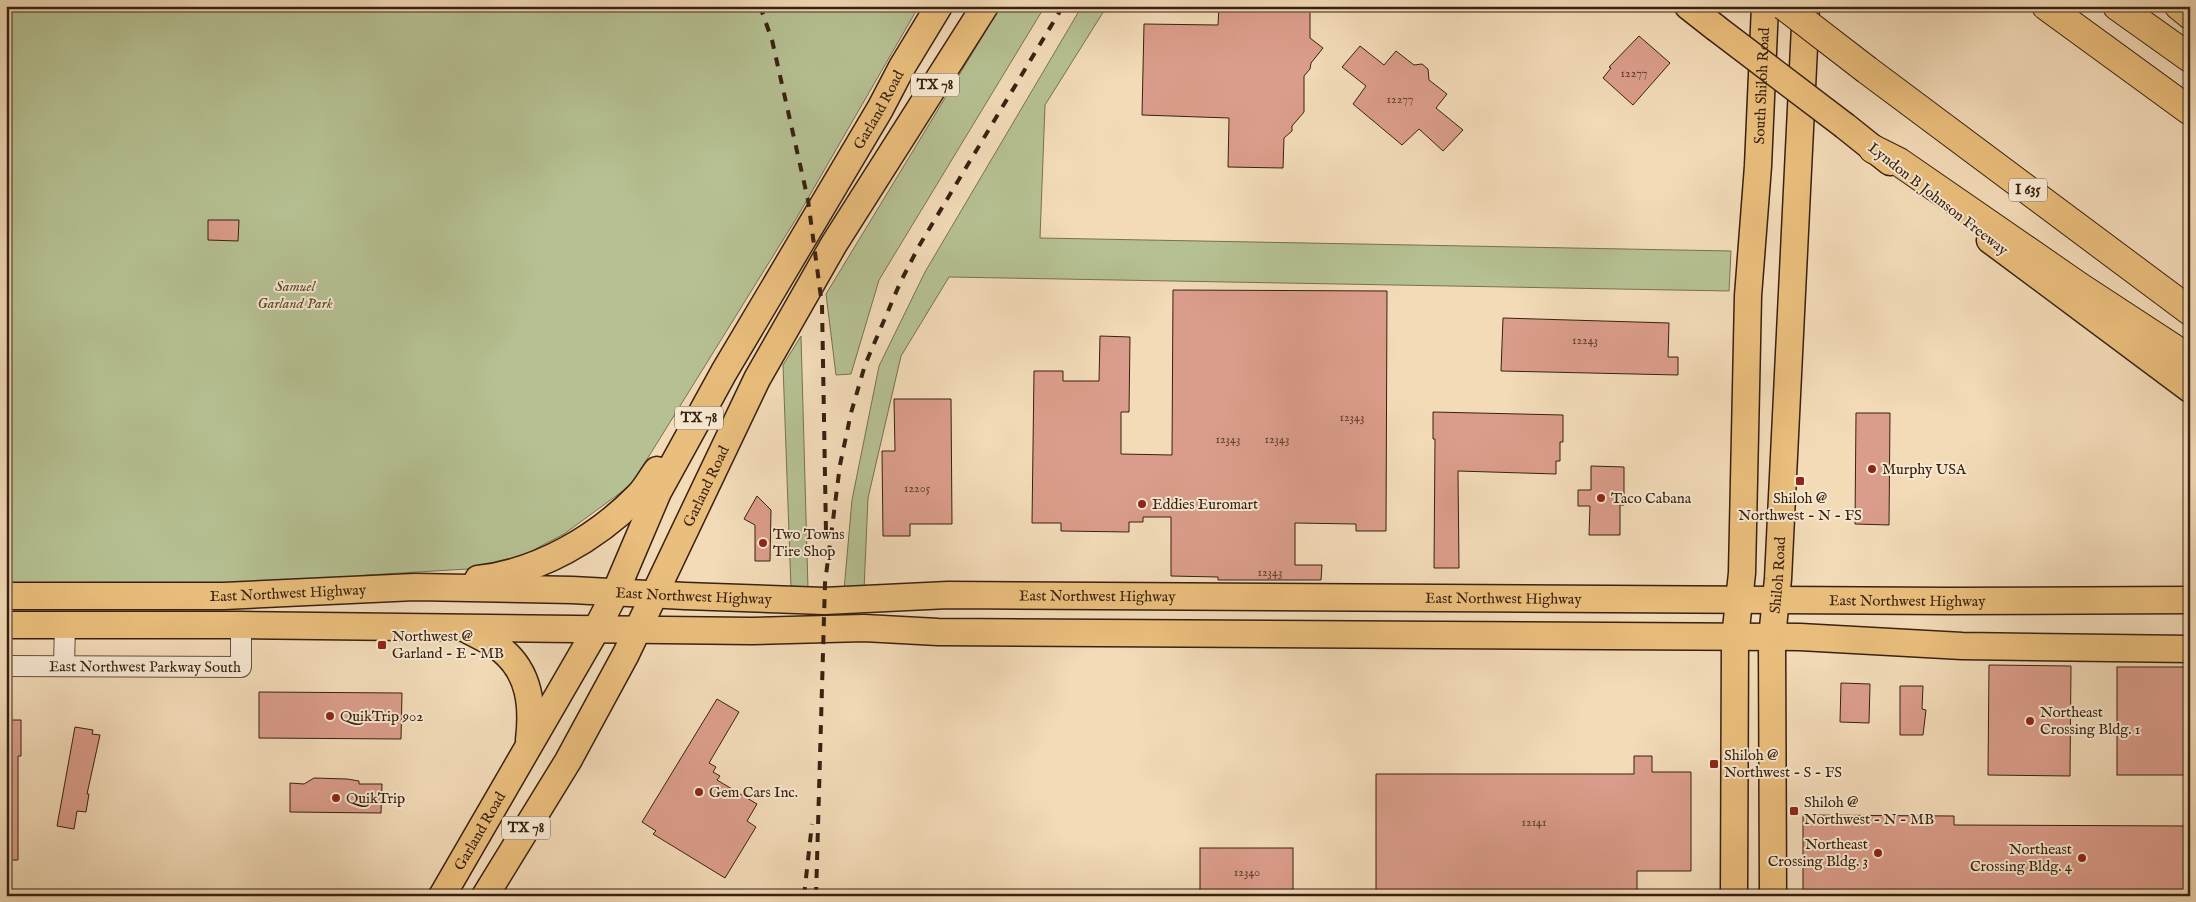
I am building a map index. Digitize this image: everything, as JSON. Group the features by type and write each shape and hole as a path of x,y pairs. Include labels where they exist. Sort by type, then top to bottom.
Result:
{"highway":[{"name":"I 635","path":"1784,6 2190,311"},
{"path":"2046,6 2190,111"},
{"path":"2117,6 2190,58"},
{"path":"2178,6 2190,16"},
{"path":"1873,149 1898,162 2080,287 2190,358"}],"main road":[{"name":"Garland Road","path":"442,896 596,630 615,593 658,492 724,372 880,109 902,66 938,6"},
{"name":"Garland Road","path":"485,896 568,761 638,631 758,379 834,244 986,6"},
{"name":"Lyndon B Johnson Freeway","path":"1688,6 2006,252 2190,389"},
{"name":"South Shiloh Road","path":"1758,166 1765,6"},
{"path":"1734,896 1735,638 1742,573 1748,296 1758,166 1797,165 1806,6"},
{"name":"Shiloh Road","path":"1773,896 1772,637 1786,435 1797,165"},
{"path":"415,587 488,578 528,566 564,552 607,525 641,494 724,372"},
{"name":"East Northwest Highway","path":"6,596 224,596 415,587 824,601 948,595 1949,602 2190,600"},
{"path":"1092,596 1092,633"},
{"path":"1374,597 1375,634"},
{"name":"East Northwest Highway","path":"6,625 241,625 638,631 752,631 864,628 938,632 1772,637 1962,646 2190,649"},
{"path":"465,629 502,649 519,668 529,690 532,715 528,747"}],"street":[{"path":"64,666 65,624"},
{"name":"East Northwest Parkway South","path":"6,666 241,667 241,625"}],"green space":[{"name":"Samuel Garland Park","path":"6,6 919,6 796,219 631,485 564,534 501,567 367,575 289,586 6,583"},
{"path":"1001,6 1045,6 879,280 851,374 836,375 826,294"},
{"path":"1082,6 1107,6 1045,105 1040,238 1731,251 1729,291 949,277 901,356 868,498 864,590 844,590 852,500 879,366 925,272"},
{"path":"801,336 808,589 791,589 783,365"}],"building":[{"path":"1219,6 1310,6 1310,38 1323,48 1311,63 1310,69 1304,76 1304,112 1292,126 1292,131 1284,138 1283,168 1228,167 1229,118 1142,115 1144,24 1218,25"},
{"path":"1639,36 1670,63 1633,105 1603,78 1611,68 1609,67"},
{"path":"1360,46 1384,65 1396,51 1414,65 1422,64 1428,69 1429,80 1447,94 1436,108 1463,130 1443,151 1419,129 1402,145 1353,104 1366,86 1342,67"},
{"path":"208,220 239,220 238,241 208,240"},
{"path":"1173,290 1387,291 1386,531 1356,531 1356,524 1295,523 1295,565 1322,565 1321,580 1218,580 1218,577 1171,576 1171,517 1143,517 1143,522 1129,522 1129,532 1061,531 1061,523 1032,523 1034,371 1063,371 1063,381 1099,381 1100,336 1130,337 1129,412 1121,412 1121,454 1172,455"},
{"path":"1503,318 1669,323 1668,357 1678,357 1678,375 1501,371"},
{"path":"894,399 951,399 952,524 910,524 910,536 883,536 882,451 895,451"},
{"path":"1433,412 1563,415 1563,442 1560,442 1560,461 1556,461 1556,474 1458,471 1459,568 1434,568 1435,439 1433,439"},
{"name":"Murphy USA","path":"1856,413 1890,413 1889,525 1855,524"},
{"name":"Taco Cabana","path":"1591,466 1624,467 1624,505 1620,505 1620,535 1589,535 1590,506 1578,506 1578,490 1591,490"},
{"name":"Two Towns Tire Shop","path":"757,496 771,510 770,561 755,561 755,525 744,519"},
{"name":"Northeast Crossing Bldg. 1","path":"1989,665 2071,666 2070,776 1988,775"},
{"path":"2117,667 2190,667 2190,775 2117,775"},
{"path":"1841,683 1870,684 1869,723 1840,722"},
{"path":"1900,686 1923,686 1922,709 1926,710 1923,735 1900,735"},
{"name":"QuikTrip 902","path":"259,692 402,693 401,739 259,738"},
{"name":"Gem Cars Inc.","path":"717,699 739,712 709,763 716,767 713,772 720,776 717,780 757,804 747,821 756,827 725,878 653,834 656,831 642,822"},
{"path":"6,720 21,720 21,756 18,756 18,860 6,860"},
{"path":"75,727 93,730 92,734 100,735 87,794 89,794 86,812 77,811 74,829 57,826"},
{"path":"1634,756 1652,756 1652,772 1691,772 1691,871 1637,871 1637,896 1376,896 1376,774 1634,774"},
{"name":"QuikTrip","path":"314,778 347,779 359,781 359,784 382,784 381,813 290,812 290,783 304,784"},
{"path":"1803,815 1954,816 1954,825 2190,826 2190,892 1803,890"},
{"path":"1200,848 1293,848 1293,896 1200,896"}],"railway":[{"path":"760,6 772,40 808,200 822,305 826,533"},
{"path":"816,896 825,583 840,465 851,413 865,365 900,283 919,246 1063,6"},
{"path":"804,896 812,824"}],"place":[{"name":"Murphy USA","path":"1872,469"},
{"name":"Shiloh @ Northwest - N - FS","path":"1800,481"},
{"name":"Taco Cabana","path":"1601,498"},
{"name":"Eddies Euromart","path":"1142,504"},
{"name":"Two Towns Tire Shop","path":"763,543"},
{"name":"Northwest @ Garland - E - MB","path":"382,645"},
{"name":"QuikTrip 902","path":"330,716"},
{"name":"Northeast Crossing Bldg. 1","path":"2030,721"},
{"name":"Shiloh @ Northwest - S - FS","path":"1714,764"},
{"name":"Gem Cars Inc.","path":"699,792"},
{"name":"QuikTrip","path":"336,798"},
{"name":"Shiloh @ Northwest - N - MB","path":"1794,811"},
{"name":"Northeast Crossing Bldg. 3","path":"1878,853"},
{"name":"Northeast Crossing Bldg. 4","path":"2082,858"}]}
